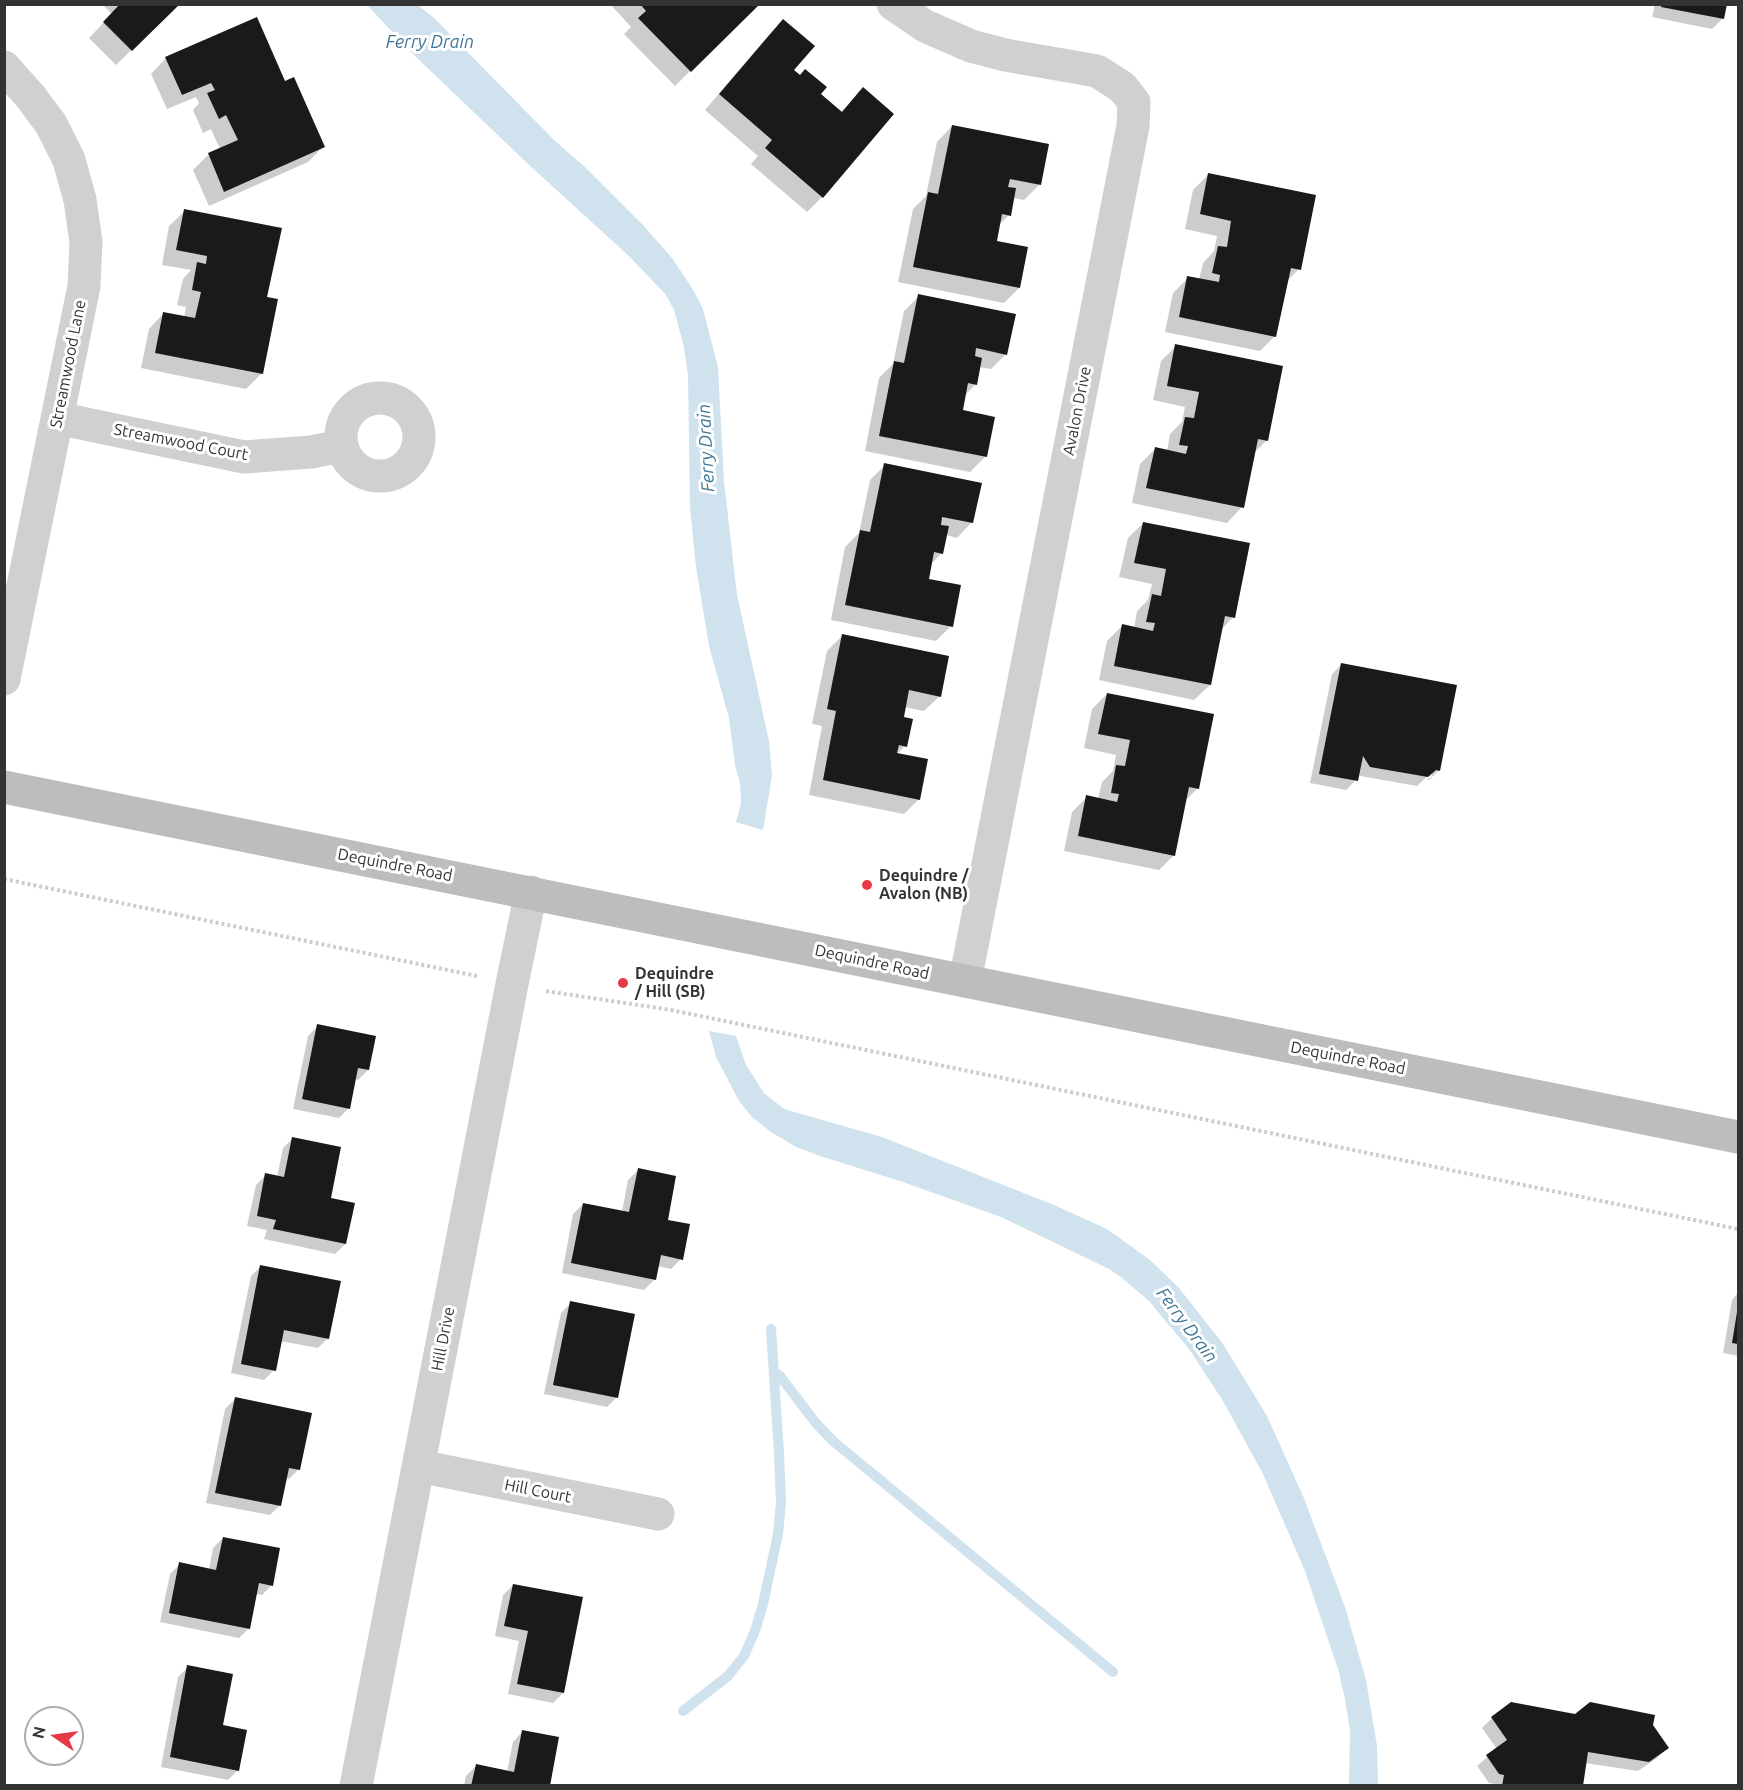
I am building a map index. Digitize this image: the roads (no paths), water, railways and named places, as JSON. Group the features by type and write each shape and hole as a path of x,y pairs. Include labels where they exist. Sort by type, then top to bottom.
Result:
{"main road":[{"name":"Dequindre Road","path":"4,787 1738,1137"}],"street":[{"name":"Avalon Drive","path":"893,4 925,26 970,46 1005,55 1097,71 1122,87 1134,102 1129,150 965,981"},
{"name":"Streamwood Lane","path":"4,67 51,124 69,160 86,242 84,286 4,679"},
{"name":"Streamwood Court","path":"57,418 244,457 311,452 341,446"},
{"name":"Hill Drive","path":"356,1785 531,892"},
{"name":"Hill Court","path":"419,1466 658,1514"}],"water":[{"name":"Ferry Drain","path":"367,5 418,5 435,19 554,140 586,168 643,225 672,258 703,309 718,367 724,481 737,595 769,741 772,776 763,830 736,822 741,803 740,783 735,765 729,718 709,646 696,567 690,508 688,376 684,347 674,310 666,295 630,257 416,57"},
{"name":"Ferry Drain","path":"709,1031 736,1036 746,1065 764,1093 784,1109 882,1137 1054,1205 1107,1229 1150,1260 1179,1288 1223,1344 1267,1416 1303,1496 1345,1607 1366,1680 1377,1746 1378,1785 1349,1785 1350,1731 1338,1669 1305,1571 1263,1474 1223,1401 1189,1349 1149,1301 1109,1269 1001,1217 900,1181 820,1156 796,1147 771,1132 752,1117 739,1101 716,1057"}],"waterway":[{"path":"683,1711 728,1676 744,1656 763,1604 778,1534 781,1502 771,1329"},
{"path":"774,1372 780,1376 815,1422 833,1441 1113,1672"}],"place":[{"name":"Dequindre / Avalon (NB)","path":"867,885"},
{"name":"Dequindre / Hill (SB)","path":"623,983"}]}
